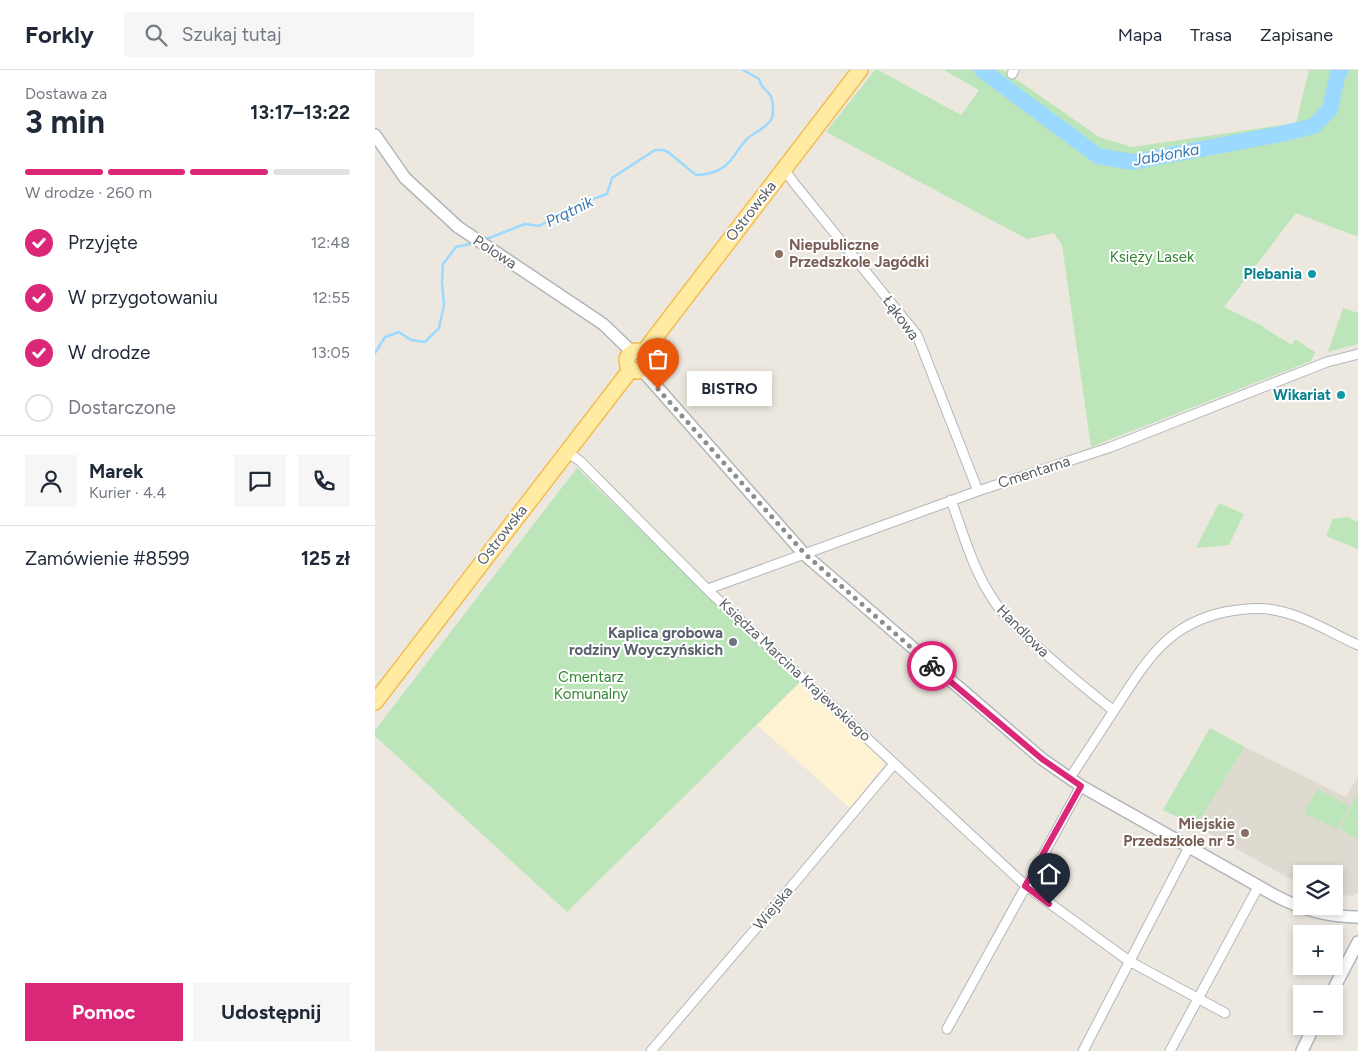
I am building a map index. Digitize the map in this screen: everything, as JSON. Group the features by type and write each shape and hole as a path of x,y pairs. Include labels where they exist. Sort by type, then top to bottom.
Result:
{"main road":[{"name":"Ostrowska","path":"638,352 784,169 860,70"},
{"path":"636,370 627,364 627,358 638,352"},
{"name":"Ostrowska","path":"375,702 567,452 636,370"}],"street":[{"name":"Polowa","path":"375,135 405,178 458,227 603,324 638,352"},
{"name":"Łąkowa","path":"784,169 917,334 978,491"},
{"name":"Cmentarna","path":"709,589 951,500 1111,447 1327,362 1358,354"},
{"path":"636,370 805,554 977,705 1042,759 1081,786 1288,903 1314,911 1358,917"},
{"name":"Księdza Marcina Krajewskiego","path":"567,452 580,461 709,589 1025,886 1129,961 1225,1013"},
{"name":"Handlowa","path":"951,500 981,579 996,604 1009,620 1042,651 1114,711"},
{"path":"1070,778 1142,667 1153,653 1171,636 1189,625 1210,616 1241,609 1274,610 1305,620 1358,645"},
{"name":"Wiejska","path":"651,1051 894,764"},
{"path":"947,1029 1081,786"},
{"path":"1083,1051 1189,847"},
{"path":"1170,1051 1258,887"},
{"path":"1336,985 1358,942"},
{"path":"1302,1051 1310,1035"}],"shaded area":[{"path":"801,681 872,742 884,765 850,808 757,725"},
{"path":"1245,747 1346,797 1358,776 1358,893 1352,896 1343,895 1343,865 1293,865 1293,881 1196,826"}],"green space":[{"name":"Księży Lasek","path":"875,70 961,115 979,90 944,70 1003,70 1099,137 1132,147 1296,123 1309,70 1358,70 1358,236 1296,213 1224,307 1263,326 1292,345 1295,339 1315,352 1311,361 1091,447 1062,245 1054,233 1027,239 826,132"},
{"path":"1343,308 1358,313 1358,344 1328,352"},
{"name":"Cmentarz Komunalny","path":"577,468 699,587 801,681 567,912 375,736 375,730"},
{"path":"1219,503 1244,514 1229,545 1196,548"},
{"path":"1348,517 1358,522 1358,549 1326,536 1333,519"},
{"path":"1210,728 1245,747 1196,826 1163,810"},
{"path":"1317,789 1350,806 1337,829 1304,813"},
{"path":"1358,793 1358,839 1340,829"}],"waterway":[{"name":"Prątnik","path":"484,240 525,224 539,226 581,203 607,194 612,178 655,150 668,152 696,175 710,173 724,167 744,142 768,124 773,116 770,95 762,87 759,79 743,70"},
{"name":"Jabłonka","path":"982,70 1098,156 1132,162 1314,126 1330,109 1338,73 1341,70"},
{"name":"Prątnik","path":"375,353 385,337 399,332 411,340 425,342 439,328 444,305 443,264 456,247 474,243"}],"way so far":[{"path":"658,389 805,554 932,666"}],"place":[{"name":"Niepubliczne Przedszkole Jagódki","path":"779,254"},
{"name":"Plebania","path":"1312,274"},
{"name":"BISTRO","path":"658,389"},
{"name":"Wikariat","path":"1341,395"},
{"name":"Kaplica grobowa rodziny Woyczyńskich","path":"733,642"},
{"name":"Miejskie Przedszkole nr 5","path":"1245,833"}],"route":[{"path":"932,666 1042,759 1081,786 1025,886 1049,904"}]}
